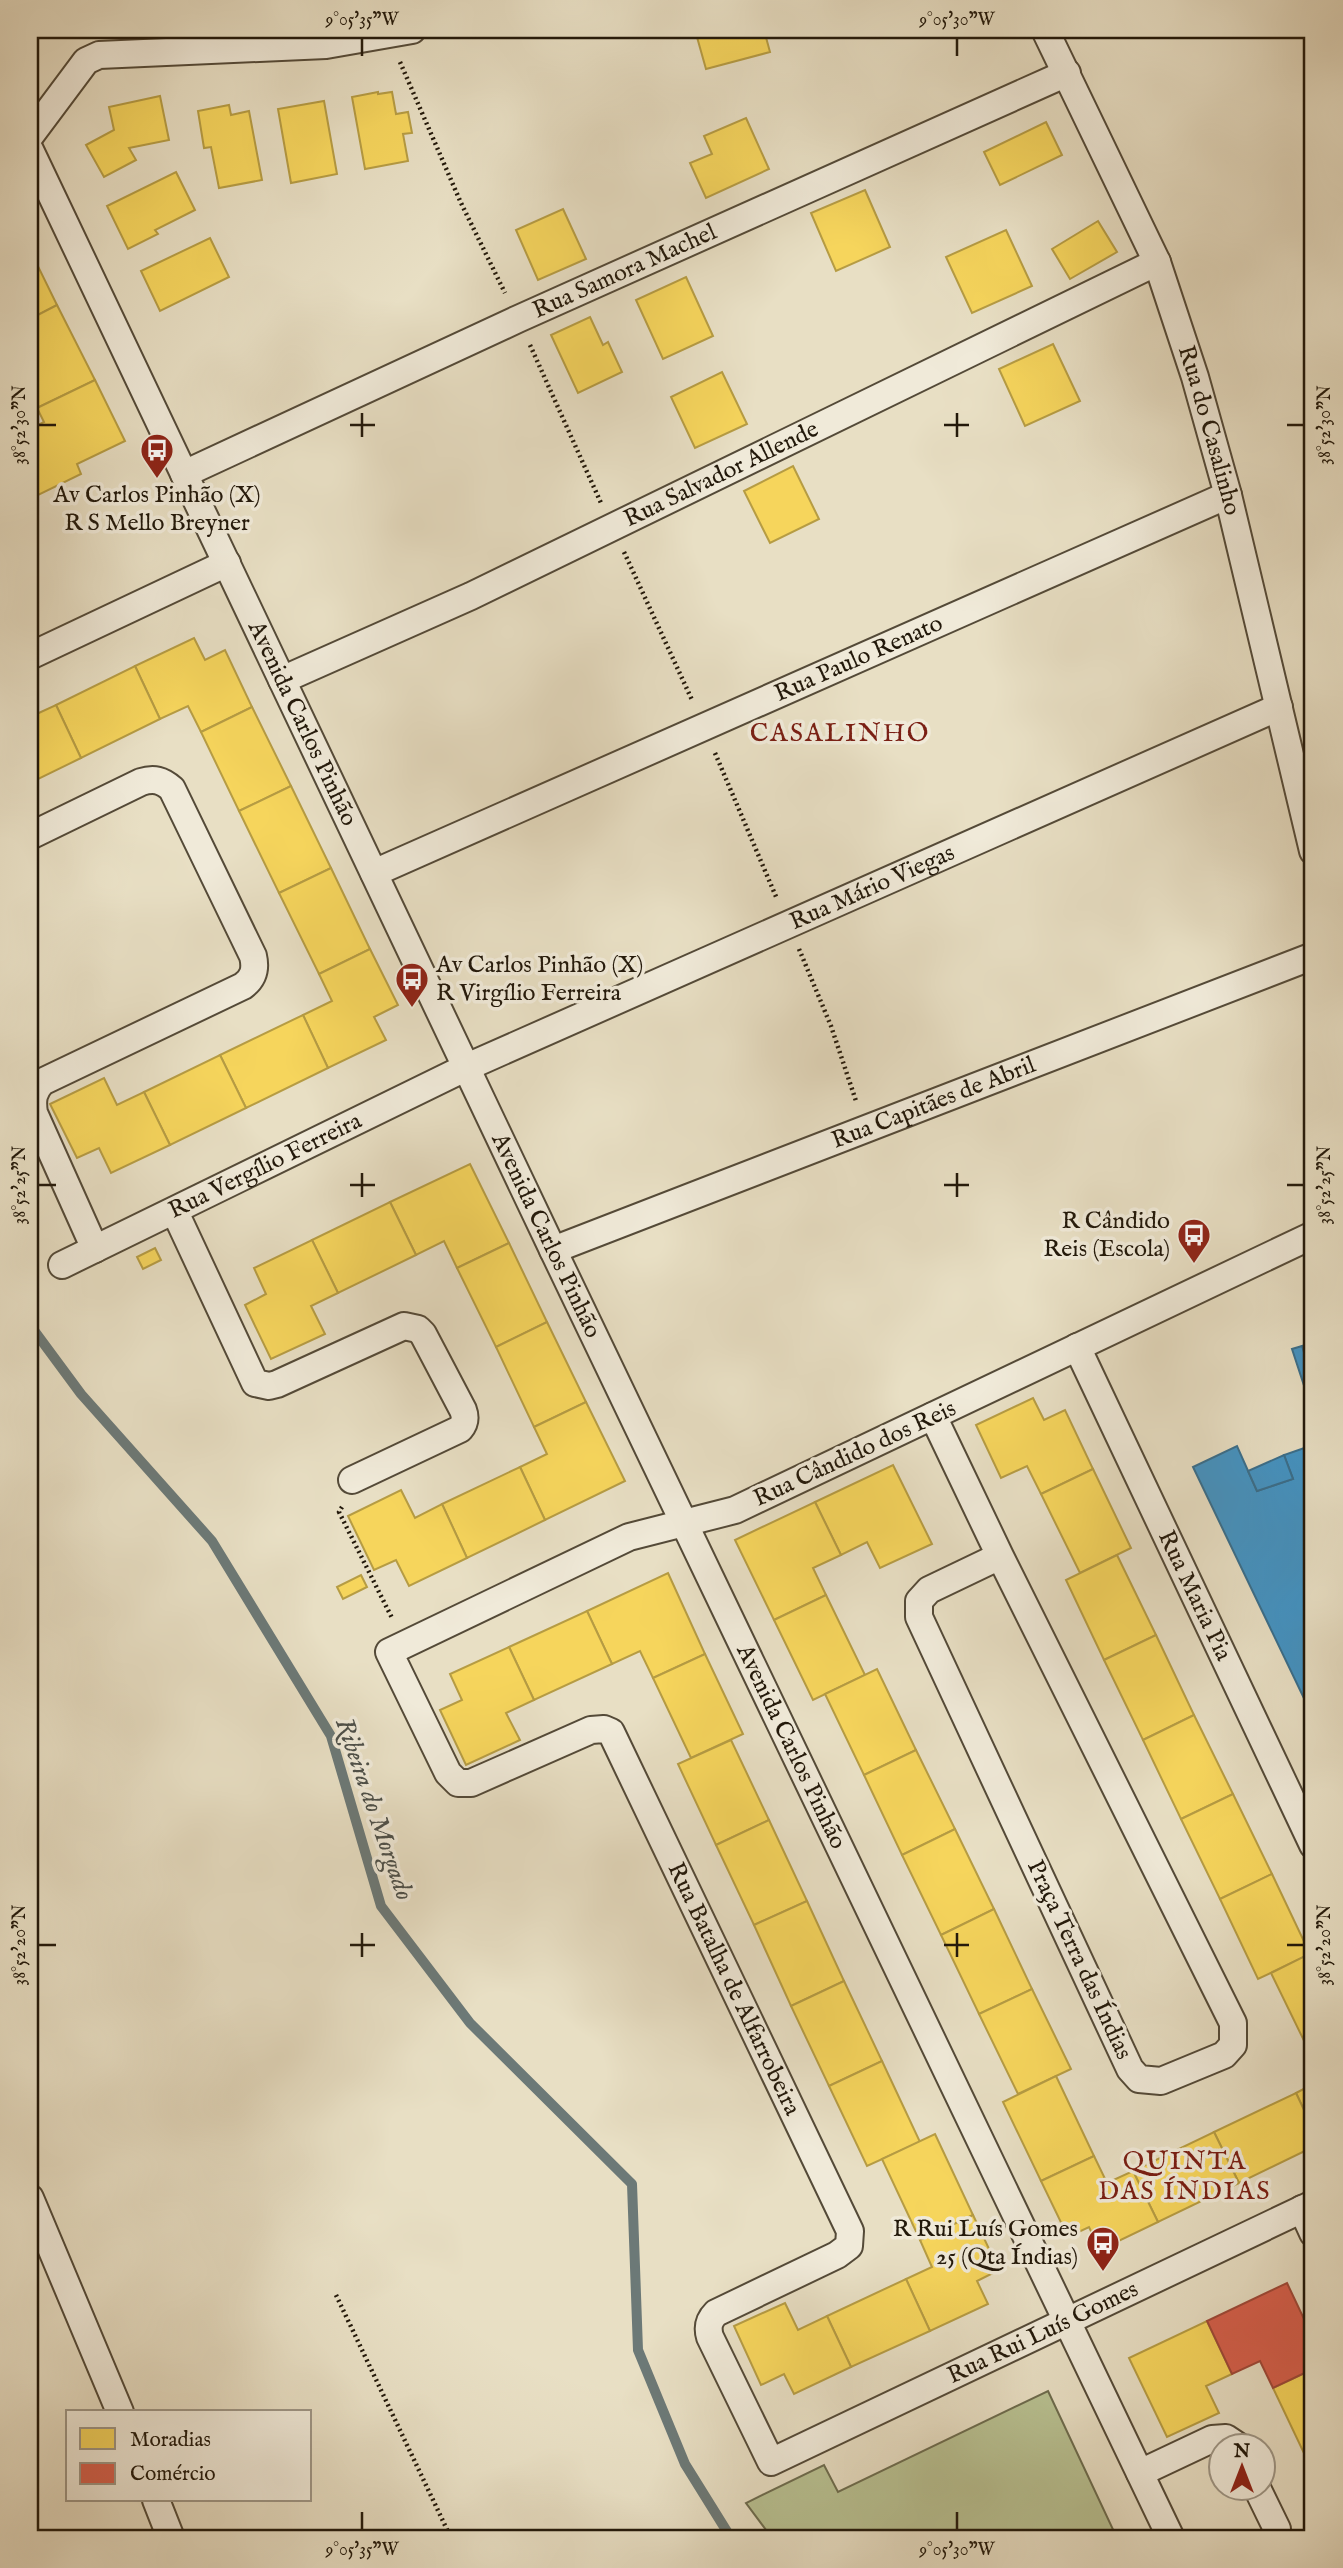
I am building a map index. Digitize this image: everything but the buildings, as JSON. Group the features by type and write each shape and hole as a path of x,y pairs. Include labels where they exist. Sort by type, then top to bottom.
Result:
{"street":[{"name":"Rua do Casalinho","path":"1045,30 1157,262 1195,377 1228,495 1313,852"},
{"path":"30,136 86,61 99,55 326,45 400,33"},
{"name":"Rua Samora Machel","path":"184,474 518,319 1067,73"},
{"name":"Avenida Carlos Pinhão","path":"30,150 1171,2538"},
{"name":"Rua Salvador Allende","path":"282,680 471,596 1157,262"},
{"name":"Rua Paulo Renato","path":"374,873 1228,495"},
{"path":"30,656 227,563"},
{"name":"Rua Mário Viegas","path":"467,1067 1279,707"},
{"path":"30,836 141,782 158,780 166,784 178,801 253,956 254,973 243,986 42,1082 36,1089 33,1096 34,1113 95,1249"},
{"name":"Rua Capitães de Abril","path":"554,1250 1313,956"},
{"name":"Rua Vergílio Ferreira","path":"62,1265 467,1067"},
{"path":"174,1212 255,1383 269,1386 277,1384 404,1326 418,1329 423,1334 463,1410 463,1426 460,1430 352,1480"},
{"name":"Rua Cândido dos Reis","path":"397,1648 629,1537 735,1510 1313,1235"},
{"name":"Rua Maria Pia","path":"1077,1348 1313,1844"},
{"name":"Praça Terra das Índias","path":"933,1416 1233,2023 1233,2045 1224,2055 1161,2081 1139,2080 1130,2068 919,1617 919,1601 929,1590 1000,1556"},
{"name":"Rua Batalha de Alfarrobeira","path":"397,1648 448,1773 458,1783 471,1783 591,1730 611,1731 850,2231 849,2246 837,2255 716,2313 711,2318 708,2330 710,2337 771,2462"},
{"path":"30,2198 119,2410"},
{"path":"1307,2206 1313,2233"},
{"name":"Rua Rui Luís Gomes","path":"771,2462 1307,2206"},
{"path":"1140,2473 1206,2442"},
{"path":"157,2502 171,2538"},
{"path":"1264,2502 1277,2529 1277,2538"}],"path":[{"path":"400,33 461,203 518,319 704,726 831,1026 865,1130"},
{"path":"352,1480 337,1488 346,1504 339,1512 397,1648"},
{"path":"336,2295 451,2538"}],"green space":[{"path":"1048,2391 1117,2538 772,2538 746,2503 824,2465 838,2492"}],"waterway":[{"name":"Ribeira do Morgado","path":"30,1325 81,1394 212,1541 331,1736 381,1906 470,2023 632,2184 638,2350 685,2464 731,2538"}],"place":[{"name":"Av Carlos Pinhão (X) R S Mello Breyner","path":"157,480"},
{"name":"Av Carlos Pinhão (X) R Virgílio Ferreira","path":"412,1009"},
{"name":"R Cândido Reis (Escola)","path":"1194,1265"},
{"name":"R Rui Luís Gomes 25 (Qta Índias)","path":"1103,2273"}],"district":[{"name":"CASALINHO","path":"840,733"},
{"name":"QUINTA DAS ÍNDIAS","path":"1185,2176"}]}
